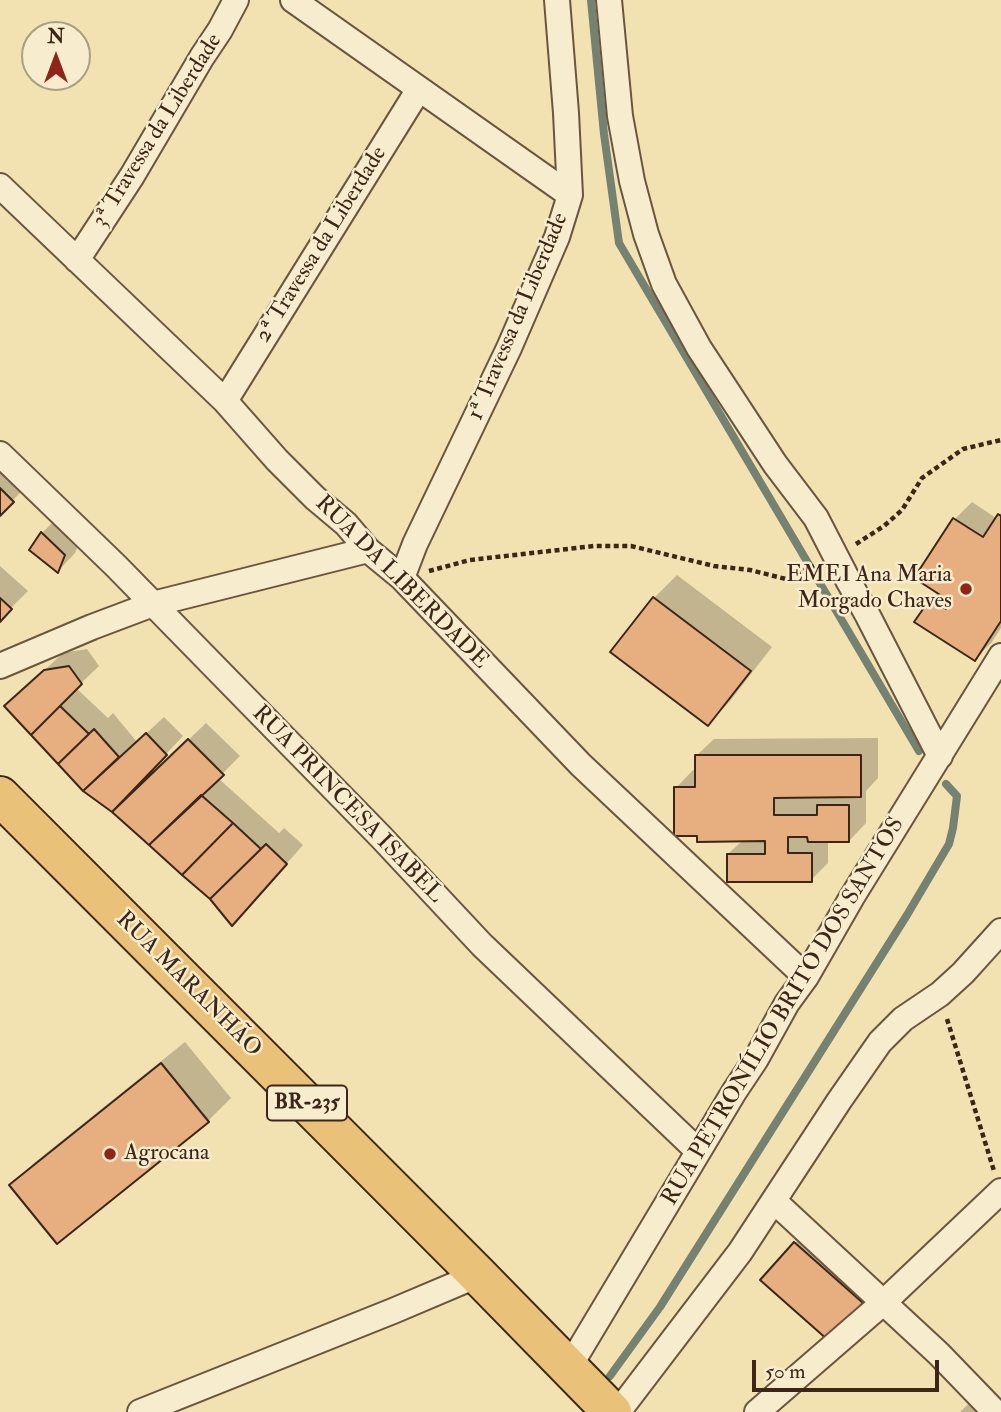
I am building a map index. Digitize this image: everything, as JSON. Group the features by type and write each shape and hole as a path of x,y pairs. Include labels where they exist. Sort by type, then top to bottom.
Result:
{"highway":[{"name":"RUA MARANHÃO","path":"0,796 612,1412"}],"street":[{"name":"3ª Travessa da Liberdade","path":"78,260 132,176 236,0"},
{"path":"293,0 570,195"},
{"name":"1ª Travessa da Liberdade","path":"402,578 415,544 509,348 557,237 570,195 557,0"},
{"path":"609,0 620,116 632,181 646,234 664,284 699,348 775,464 816,517 940,756"},
{"name":"2ª Travessa da Liberdade","path":"225,401 419,89"},
{"name":"RUA DA LIBERDADE","path":"0,186 225,401 314,498 345,524 368,550 402,578 581,765 806,977"},
{"name":"RUA PRINCESA ISABEL","path":"0,454 116,566 381,837 482,945 698,1151"},
{"path":"0,666 153,604 368,550"},
{"name":"RUA PETRONÍLIO BRITO DOS SANTOS","path":"568,1369 698,1151 757,1059 852,897 1001,656"},
{"path":"618,1412 740,1252 880,1042 904,1019 940,994 1001,931"},
{"path":"757,1412 884,1303 1001,1192"},
{"path":"774,1200 939,1354 995,1412"},
{"path":"140,1412 478,1275"}],"path":[{"path":"836,557 884,526 902,510 922,478 963,449 1001,440"},
{"path":"402,578 470,560 594,546 631,546 714,566 750,570 786,579"},
{"path":"940,994 1001,1192"}],"building":[{"path":"0,488 14,502 0,516"},
{"name":"EMEI Ana Maria Morgado Chaves","path":"998,514 1001,516 1001,621 975,661 914,622 930,599 946,609 951,602 914,578 953,518 983,537"},
{"path":"41,532 65,555 58,573 29,550"},
{"path":"653,597 751,671 708,726 610,652"},
{"path":"0,598 12,609 0,622"},
{"path":"69,666 82,684 31,735 4,706 44,670"},
{"path":"60,706 89,734 58,764 31,735"},
{"path":"94,729 119,757 83,791 58,764"},
{"path":"146,733 167,755 112,812 83,791"},
{"path":"188,739 224,775 149,845 112,812"},
{"path":"695,755 861,755 861,797 774,798 774,815 817,815 817,805 849,805 849,842 808,842 807,837 788,837 788,853 812,853 812,882 727,882 727,854 765,854 765,841 697,842 697,836 674,836 674,787 695,787"},
{"path":"201,795 233,823 182,875 149,845"},
{"path":"233,823 261,849 210,899 182,875"},
{"path":"266,844 287,864 232,926 210,899"},
{"path":"161,1063 209,1122 57,1244 9,1185"},
{"path":"794,1242 863,1303 829,1341 760,1280"}],"waterway":[{"path":"591,0 604,134 619,243 919,751"},
{"path":"610,1376 660,1307 949,844 957,796 946,784"}],"place":[{"name":"EMEI Ana Maria Morgado Chaves","path":"966,589"},
{"name":"Agrocana","path":"110,1154"}]}
